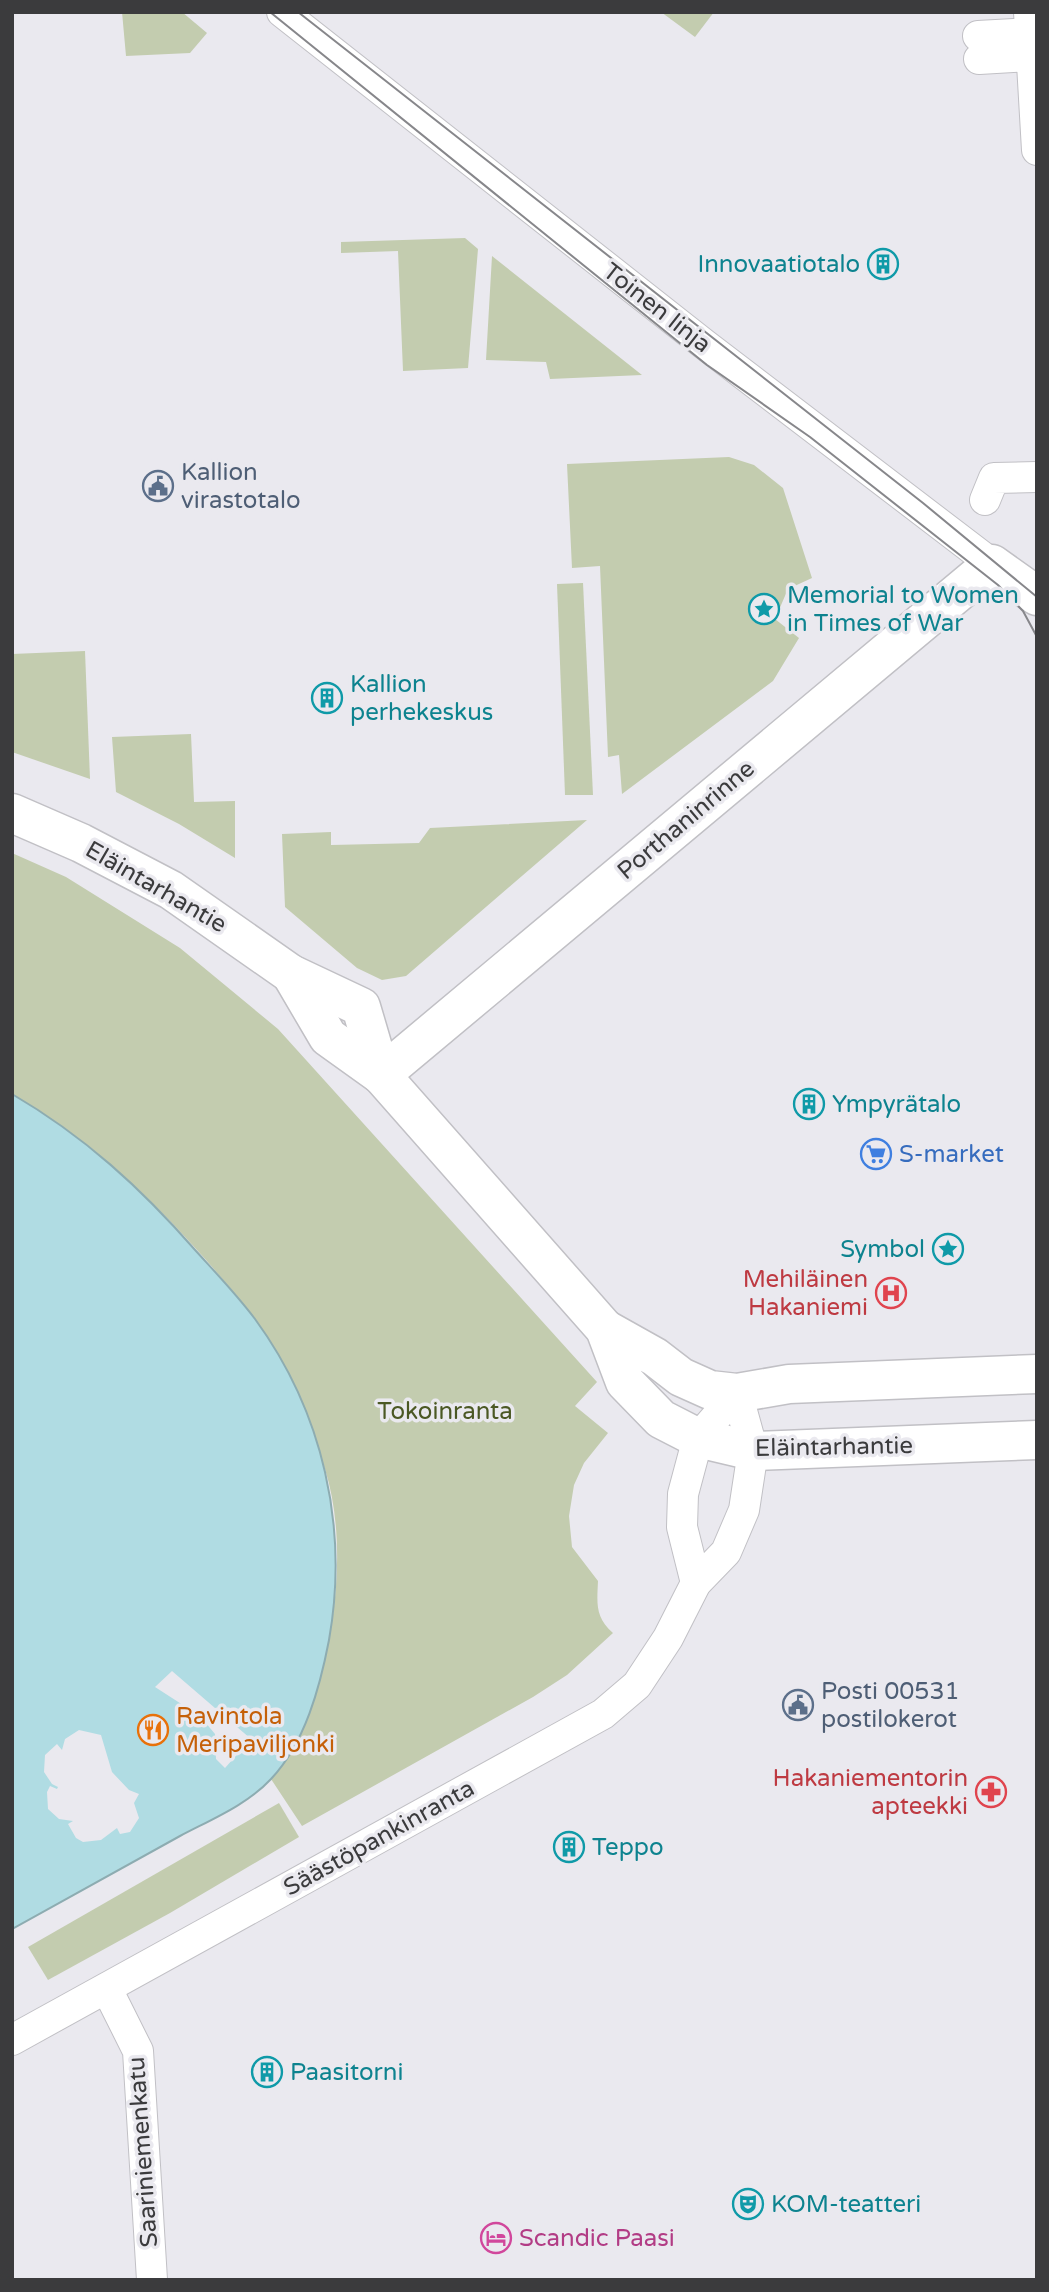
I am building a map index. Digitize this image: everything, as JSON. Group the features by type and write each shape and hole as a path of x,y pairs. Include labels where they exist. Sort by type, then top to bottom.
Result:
{"main road":[{"name":"Toinen linja","path":"992,564 1037,596"},
{"name":"Porthaninrinne","path":"381,1075 992,564"},
{"name":"Eläintarhantie","path":"12,813 81,843 171,890 292,974 328,1037 381,1075 605,1329 655,1357 681,1377 710,1390 737,1393 789,1384 1037,1374"},
{"name":"Eläintarhantie","path":"605,1329 625,1382 661,1419 698,1438 753,1451 1037,1440"}],"street":[{"name":"Toinen linja","path":"282,12 693,336 992,564"},
{"path":"978,47 1030,34 1037,150"},
{"path":"985,500 994,478 1037,477"},
{"path":"696,1583 682,1527 683,1494 698,1438 737,1393"},
{"name":"Säästöpankinranta","path":"12,2040 603,1714 637,1685 668,1638 696,1583 726,1552 744,1510 753,1451 737,1393"},
{"name":"Saariniemenkatu","path":"107,1989 138,2051 152,2280"}],"green space":[{"path":"122,12 182,12 207,33 190,53 126,56"},
{"path":"661,12 714,12 695,37"},
{"path":"465,238 478,249 468,368 403,371 398,251 341,253 341,242"},
{"path":"492,256 642,375 550,379 546,362 486,360"},
{"path":"729,457 754,465 783,488 812,578 788,589 775,619 799,638 773,681 622,794 619,755 608,757 600,566 572,568 567,464"},
{"path":"583,583 593,795 565,795 557,584"},
{"path":"85,651 90,779 12,752 12,654"},
{"path":"191,734 194,802 235,801 235,858 179,824 116,792 112,737"},
{"path":"587,820 406,976 382,980 357,968 285,907 282,834 331,832 331,845 419,843 430,828"},
{"name":"Tokoinranta","path":"12,853 66,877 180,948 278,1029 597,1382 575,1406 608,1433 584,1463 574,1485 569,1516 572,1547 598,1581 600,1616 613,1633 567,1675 533,1697 302,1826 271,1779 291,1748 308,1711 331,1630 337,1546 333,1506 325,1469 256,1320 229,1287 174,1225 114,1167 48,1116 12,1094"},
{"path":"279,1803 299,1837 170,1913 48,1980 28,1947"}],"water":[{"path":"12,1094 63,1127 133,1185 175,1228 255,1319 279,1355 314,1432 332,1513 335,1555 329,1640 316,1695 293,1749 271,1779 251,1797 228,1811 12,1929"}],"pier":[{"path":"172,1671 251,1739 225,1768 216,1759 215,1734 200,1716 155,1687"},
{"path":"79,1730 101,1735 112,1772 129,1790 139,1794 134,1803 139,1818 130,1832 120,1834 117,1828 101,1840 83,1842 76,1838 68,1824 73,1821 59,1819 48,1809 47,1792 50,1786 57,1789 58,1787 52,1784 44,1772 45,1755 57,1744 62,1750 65,1739"}],"tram line":[{"path":"270,12 707,365 810,437 998,585 1023,611 1037,637"},
{"path":"298,12 923,503 1037,597"}],"place":[{"name":"Innovaatiotalo","path":"883,264"},
{"name":"Kallion virastotalo","path":"158,486"},
{"name":"Memorial to Women in Times of War","path":"764,609"},
{"name":"Kallion perhekeskus","path":"327,698"},
{"name":"Ympyrätalo","path":"809,1104"},
{"name":"S-market","path":"876,1154"},
{"name":"Symbol","path":"948,1249"},
{"name":"Mehiläinen Hakaniemi","path":"891,1293"},
{"name":"Posti 00531 postilokerot","path":"798,1705"},
{"name":"Ravintola Meripaviljonki","path":"153,1730"},
{"name":"Hakaniementorin apteekki","path":"991,1792"},
{"name":"Teppo","path":"569,1847"},
{"name":"Paasitorni","path":"267,2072"},
{"name":"KOM-teatteri","path":"748,2204"},
{"name":"Scandic Paasi","path":"496,2238"}]}
